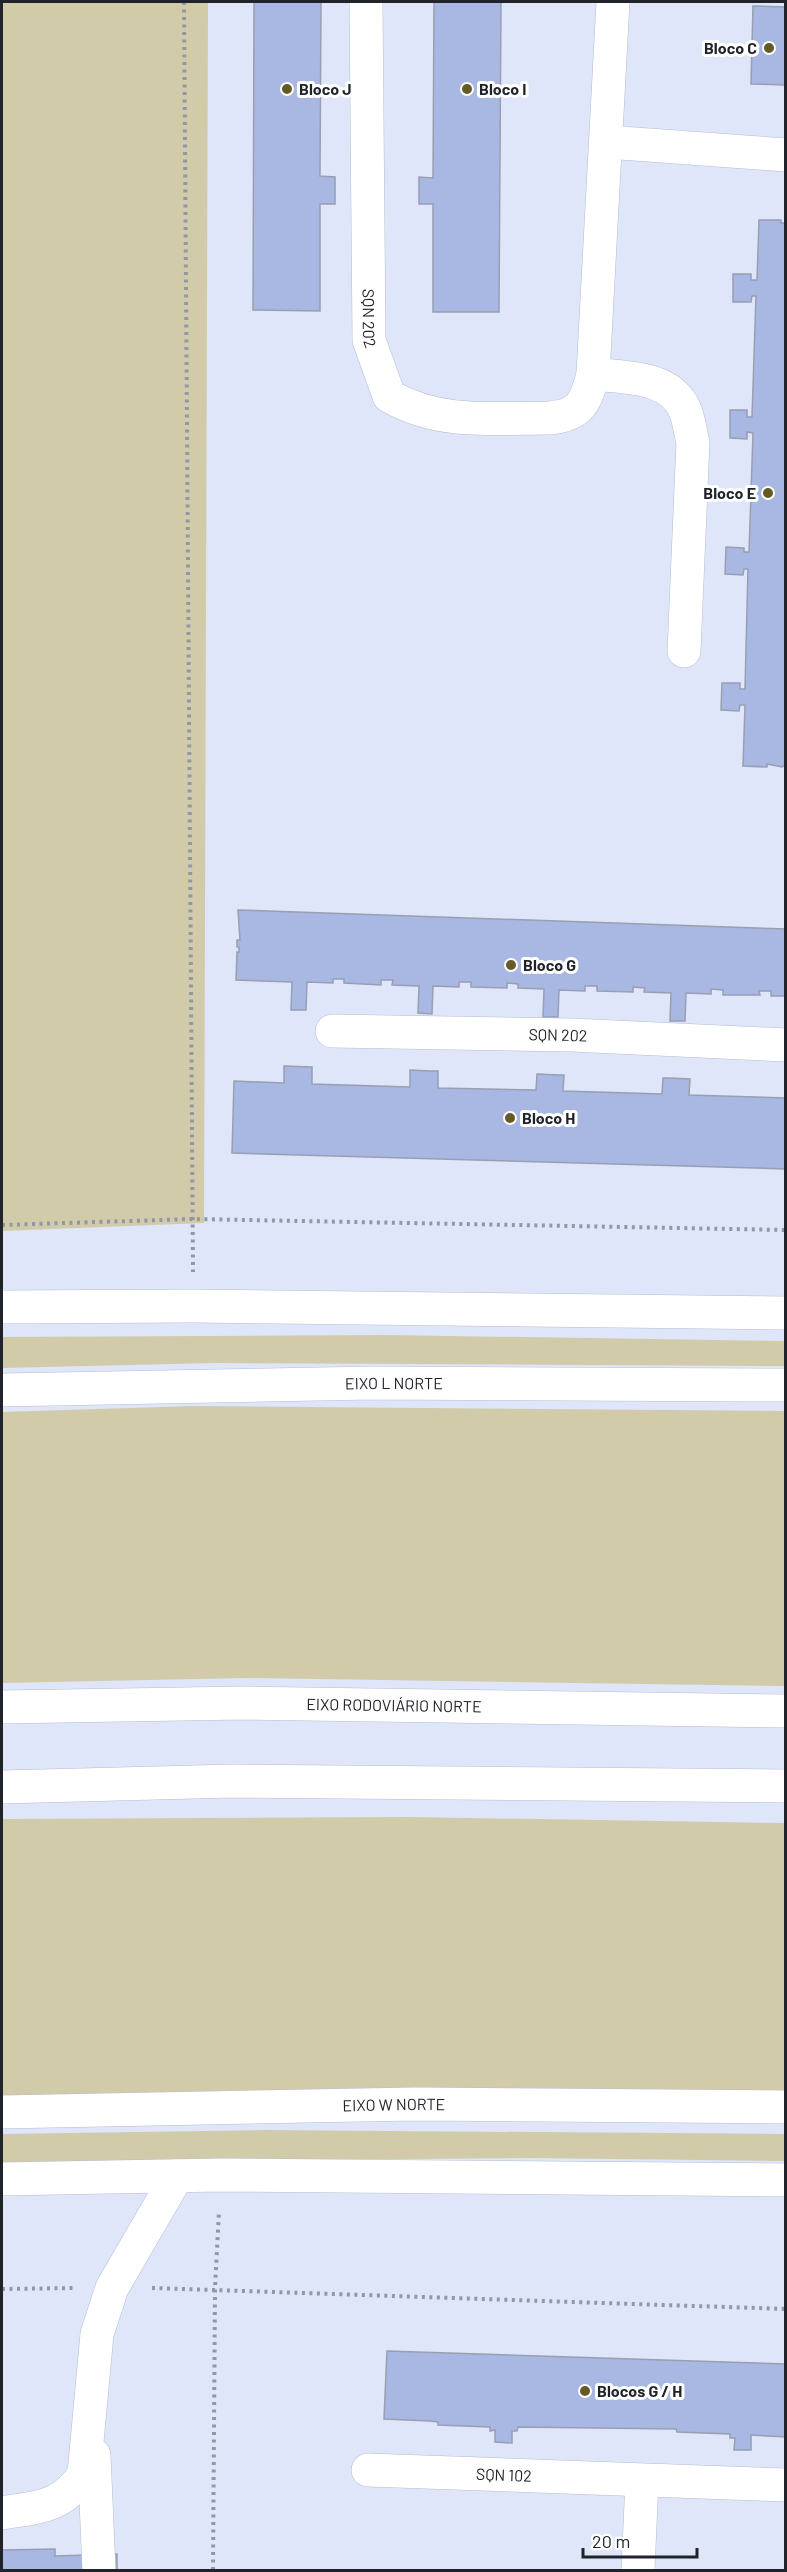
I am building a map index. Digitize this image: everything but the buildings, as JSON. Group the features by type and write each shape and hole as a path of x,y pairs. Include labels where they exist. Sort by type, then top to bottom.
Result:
{"main road":[{"name":"SQN 202","path":"366,2 369,340 389,396 407,407 440,417 558,418 566,417 581,407 588,394 593,374 613,2"},
{"path":"607,142 786,155"},
{"path":"593,374 648,380 672,391 685,409 693,442 684,651"},
{"name":"SQN 202","path":"332,1031 572,1035 786,1045"},
{"path":"2,1307 194,1306 786,1313"},
{"name":"EIXO L NORTE","path":"2,1390 372,1383 786,1385"},
{"name":"EIXO RODOVIÁRIO NORTE","path":"2,1707 243,1703 786,1711"},
{"path":"2,1787 233,1782 786,1786"},
{"name":"EIXO W NORTE","path":"2,2112 415,2104 786,2107"},
{"path":"2,2179 220,2175 786,2180"},
{"path":"2,2513 47,2506 72,2492 84,2475 97,2334 112,2288 177,2176"},
{"path":"92,2407 99,2571"},
{"name":"SQN 102","path":"368,2470 786,2485"},
{"path":"638,2571 642,2481"}],"path":[{"path":"184,2 194,1306"},
{"path":"2,1225 193,1220 786,1230"},
{"path":"213,2571 215,2288 220,2175"},
{"path":"2,2289 215,2288 786,2308"}],"shaded area":[{"path":"2,2 208,2 204,1223 2,1231"},
{"path":"385,1335 785,1341 785,1366 214,1363 2,1368 2,1337"},
{"path":"193,1406 785,1411 785,1686 246,1678 2,1683 2,1412"},
{"path":"407,1817 785,1823 785,2104 2,2101 2,1819"},
{"path":"265,2130 785,2134 786,2161 531,2158 2,2162 2,2134"}],"place":[{"name":"Bloco C","path":"769,48"},
{"name":"Bloco J","path":"287,89"},
{"name":"Bloco I","path":"467,89"},
{"name":"Bloco E","path":"768,493"},
{"name":"Bloco G","path":"511,965"},
{"name":"Bloco H","path":"510,1118"},
{"name":"Blocos G / H","path":"585,2391"}]}
